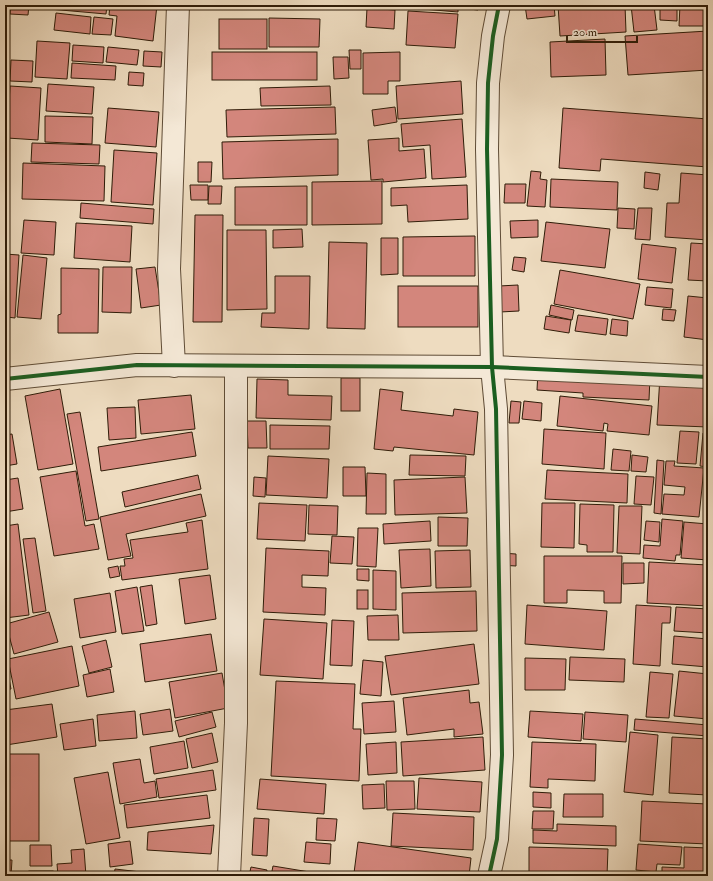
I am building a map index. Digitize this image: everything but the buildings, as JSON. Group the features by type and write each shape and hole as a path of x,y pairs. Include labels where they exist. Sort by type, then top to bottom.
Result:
{"street":[{"path":"174,366 168,269 178,5"},
{"path":"489,876 496,839 502,755 496,409 492,367 488,199 488,83 493,36 499,5"},
{"path":"5,379 137,365 492,367 708,376"},
{"path":"229,876 236,723 236,366"}],"cycle path":[{"path":"489,876 497,839 502,755 496,409 492,367 487,149 488,83 493,36 499,5"},
{"path":"5,379 137,365 492,367 708,377"}]}
